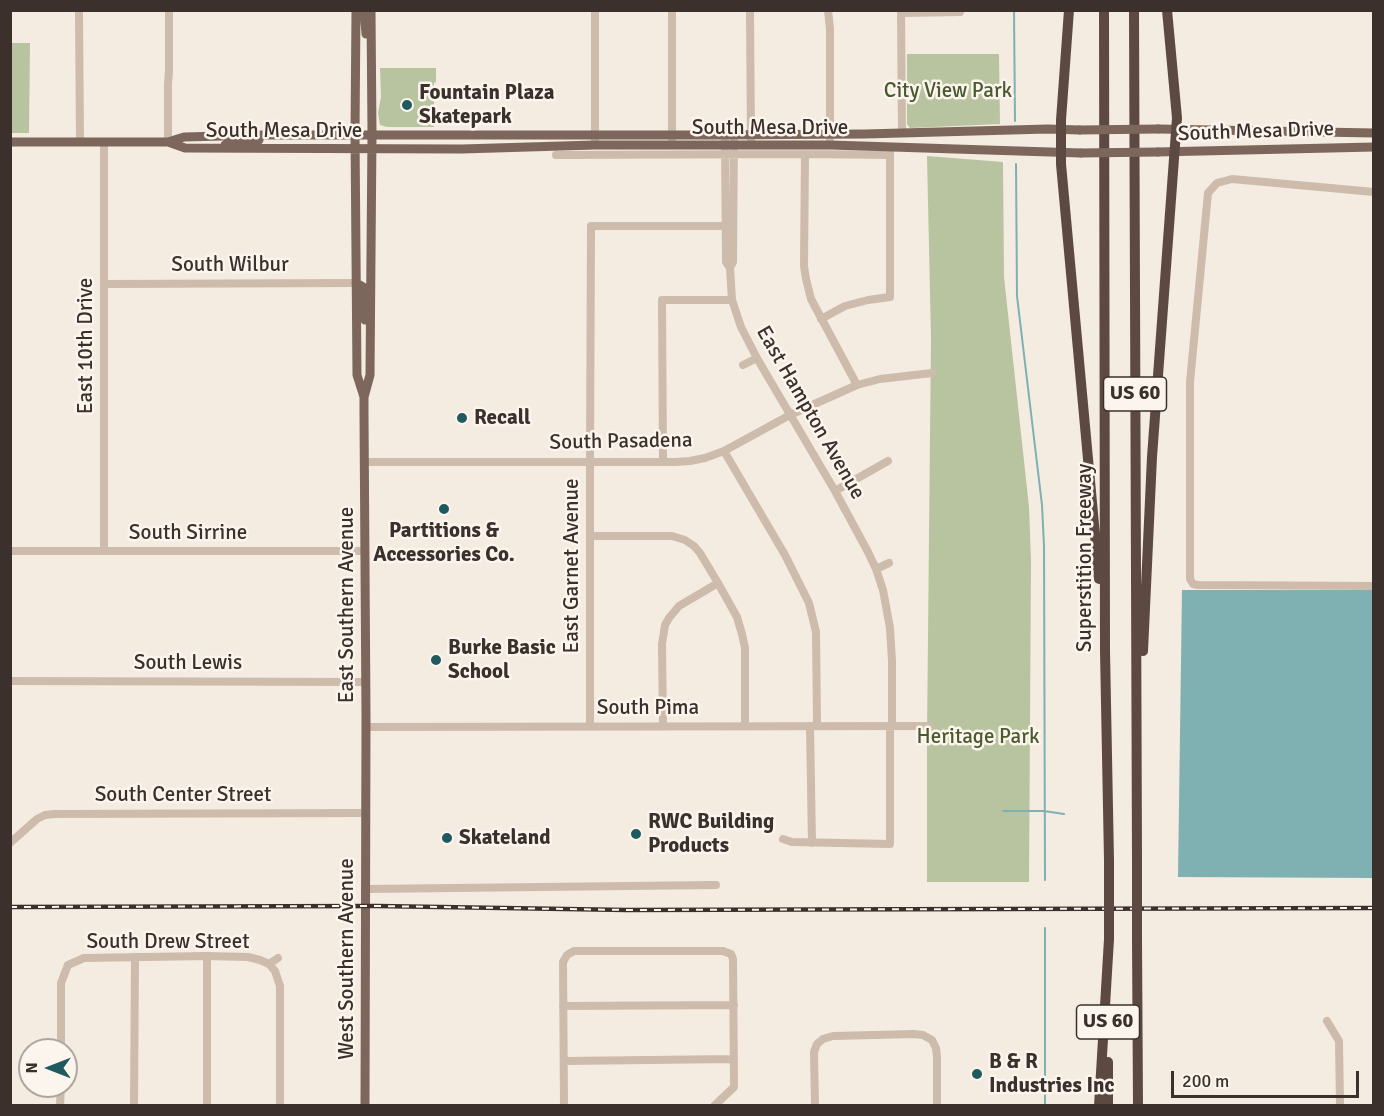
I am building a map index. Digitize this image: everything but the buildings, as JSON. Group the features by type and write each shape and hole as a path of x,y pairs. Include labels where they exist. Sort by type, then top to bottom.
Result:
{"highway":[{"path":"1069,10 1060,164 1105,651"},
{"name":"Superstition Freeway","path":"1104,10 1105,651 1109,860 1108,1106"},
{"name":"US 60","path":"1134,10 1138,1106"},
{"path":"1137,777 1152,457 1177,118 1167,10"},
{"path":"1099,1106 1109,939"}],"main road":[{"name":"East Southern Avenue","path":"356,10 357,375 364,397"},
{"path":"364,10 367,37 371,44"},
{"name":"East Southern Avenue","path":"366,813 364,397 370,375 371,342 371,10"},
{"name":"South Mesa Drive","path":"168,142 185,148 218,149 462,149 730,144 751,134 1061,129 1374,133"},
{"name":"South Mesa Drive","path":"10,142 168,142 184,137 355,134 672,134 752,146 830,146 890,152 1158,153 1374,147"},
{"path":"218,149 227,144 264,140 275,135"},
{"path":"356,283 363,287 365,293 366,334 371,342"},
{"name":"West Southern Avenue","path":"365,1106 366,813"}],"street":[{"path":"79,10 80,142"},
{"path":"168,142 169,10"},
{"path":"594,10 595,145"},
{"path":"672,10 672,145"},
{"path":"750,10 752,146"},
{"path":"828,10 830,146"},
{"path":"902,133 901,12 960,12"},
{"name":"East 10th Drive","path":"104,142 104,551"},
{"name":"South Mesa Drive","path":"556,155 730,144 805,154 890,152"},
{"name":"East Hampton Avenue","path":"730,144 730,226 726,262 730,268 732,300 741,327 757,358 835,491 876,569 883,590 890,628 892,661 891,844 812,843"},
{"path":"821,318 845,306 890,297 890,152"},
{"path":"805,154 804,266 811,300 857,385"},
{"path":"1374,192 1232,179 1217,183 1209,193 1190,382 1190,579 1193,584 1374,586"},
{"name":"East Garnet Avenue","path":"590,726 591,226 730,226"},
{"name":"South Wilbur","path":"104,284 356,283"},
{"path":"663,462 662,300 732,300"},
{"path":"743,365 757,358"},
{"name":"South Pasadena","path":"364,462 690,461 724,451 790,415 857,385 880,379 932,373"},
{"path":"724,451 785,555 809,603 817,640 812,843 783,839"},
{"path":"835,491 888,461"},
{"path":"591,536 680,538 694,546 700,553 736,617 742,634 745,648 745,726"},
{"name":"South Sirrine","path":"10,551 365,551"},
{"path":"876,569 889,563"},
{"path":"663,726 662,644 665,625 679,606 718,583"},
{"name":"South Lewis","path":"10,681 366,682"},
{"name":"South Pima","path":"366,726 930,726"},
{"name":"South Center Street","path":"10,843 37,819 45,815 56,814 366,813"},
{"path":"366,889 716,885"},
{"path":"564,1106 563,962 567,955 574,951 723,951 731,954 733,959 734,1088 714,1106"},
{"path":"207,956 207,1106"},
{"name":"South Drew Street","path":"61,1038 61,983 65,962 84,958 207,956 248,957 269,964"},
{"path":"134,1106 135,957"},
{"path":"278,958 269,964 275,971 280,986 280,1106"},
{"path":"563,1006 734,1005"},
{"path":"1328,1022 1339,1041 1340,1106"},
{"path":"815,1106 814,1052 817,1044 830,1036 914,1034 923,1035 932,1040 936,1048 938,1106"},
{"path":"564,1061 734,1059"}],"green space":[{"path":"11,43 30,43 29,133 11,133"},
{"name":"City View Park","path":"907,54 999,54 1000,124 910,128 907,124"},
{"name":"Fountain Plaza Skatepark","path":"380,68 436,68 434,127 380,125 378,113 381,97"},
{"name":"Heritage Park","path":"927,156 1003,162 1004,277 1029,507 1031,560 1029,882 927,882 931,338"}],"water":[{"path":"1182,590 1373,590 1373,878 1178,877"}],"waterway":[{"path":"1014,10 1015,121"},
{"path":"1016,164 1017,296 1042,505 1044,546 1045,880"},
{"path":"1003,811 1044,811 1064,814"},
{"path":"1045,928 1045,1106"}],"railway":[{"path":"10,907 377,906 627,910 1374,908"}],"place":[{"name":"Fountain Plaza Skatepark","path":"407,105"},
{"name":"Recall","path":"462,418"},
{"name":"Partitions & Accessories Co.","path":"444,509"},
{"name":"Burke Basic School","path":"436,660"},
{"name":"RWC Building Products","path":"636,834"},
{"name":"Skateland","path":"447,838"},
{"name":"B & R Industries Inc","path":"977,1074"}]}
